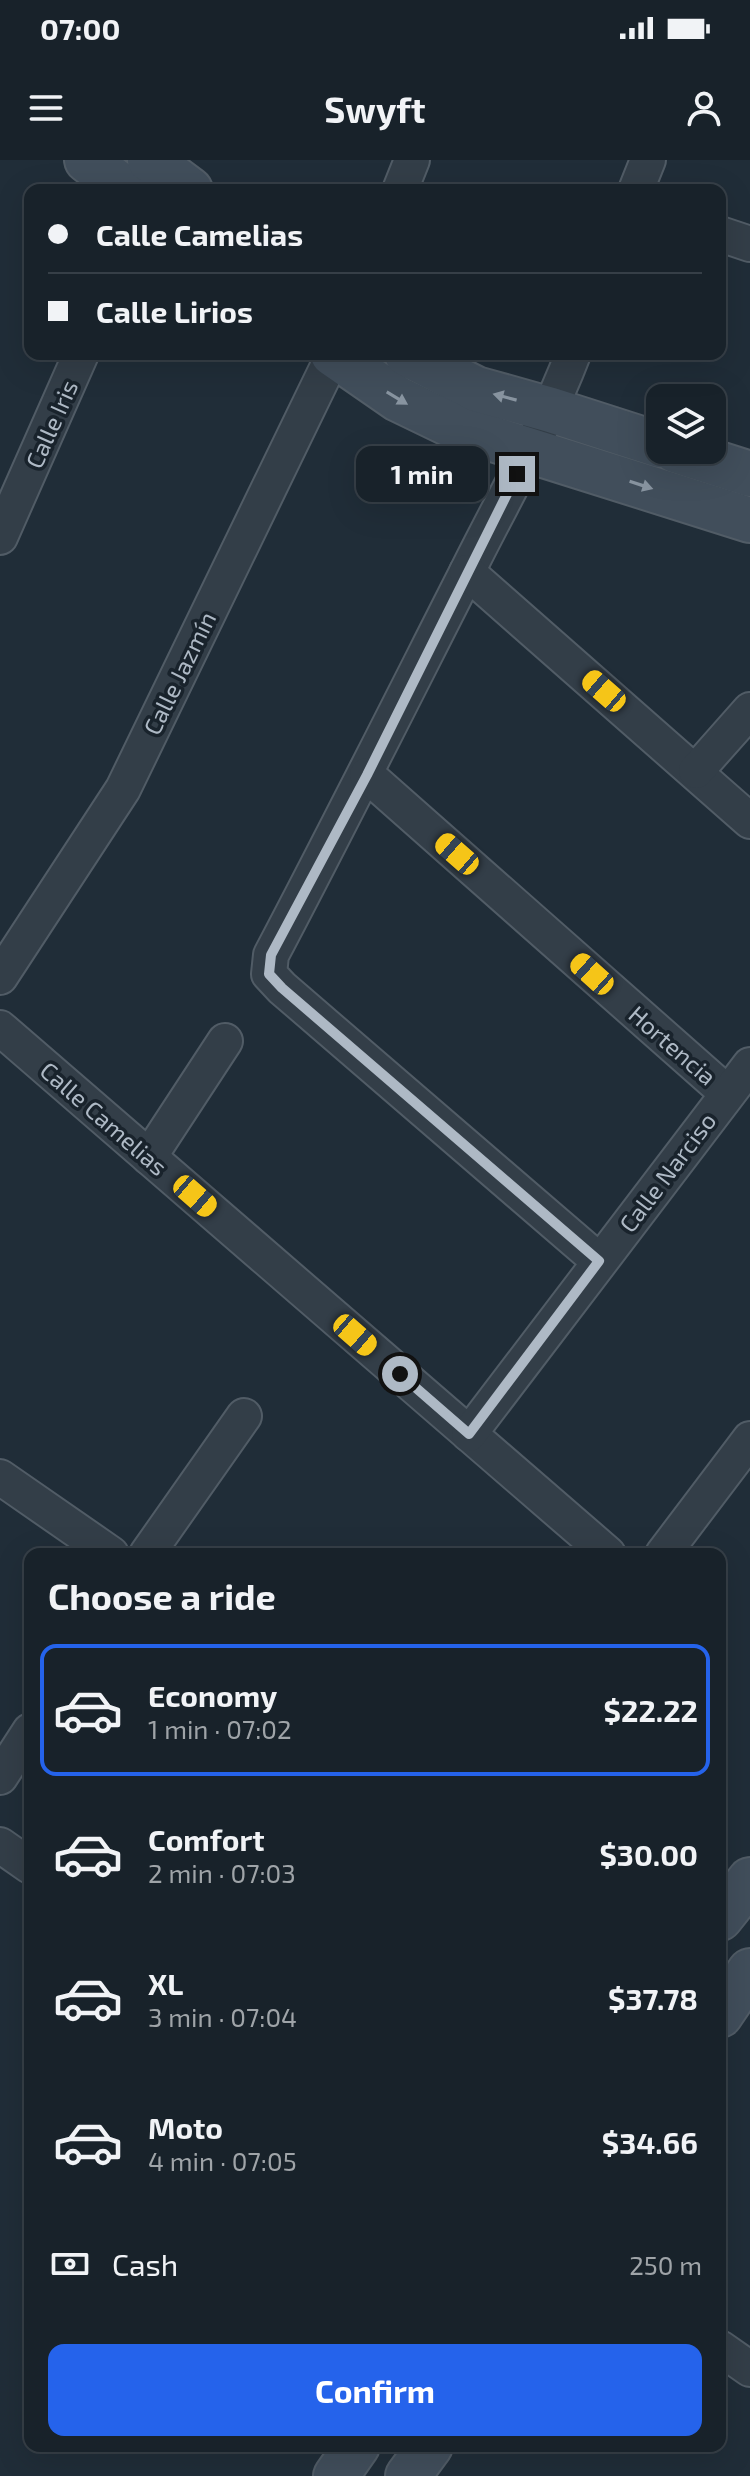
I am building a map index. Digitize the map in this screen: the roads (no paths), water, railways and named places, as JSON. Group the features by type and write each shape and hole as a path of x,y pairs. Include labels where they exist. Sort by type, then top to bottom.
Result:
{"street":[{"path":"87,160 156,180"},
{"path":"402,184 412,160"},
{"path":"638,184 648,160"},
{"path":"726,236 750,244"},
{"name":"Calle Iris","path":"0,537 78,360"},
{"name":"Calle Jazmín","path":"0,977 123,789 331,360"},
{"path":"343,360 398,399 458,428 750,520"},
{"path":"419,360 476,389 646,441"},
{"path":"571,360 551,410 367,775 271,955 269,974 599,1261"},
{"path":"719,464 750,474"},
{"path":"467,572 750,821"},
{"path":"696,771 750,710"},
{"name":"Hortencia","path":"367,775 727,1093"},
{"name":"Calle Camelias","path":"0,1028 601,1548"},
{"path":"149,1157 225,1041"},
{"name":"Calle Narciso","path":"469,1434 750,1065"},
{"path":"151,1548 244,1416"},
{"path":"668,1548 750,1439"},
{"path":"0,1477 102,1548"},
{"path":"0,1777 24,1740"},
{"path":"0,1845 24,1862"},
{"path":"726,1910 750,1880"},
{"path":"726,2352 750,2369"},
{"path":"336,2476 353,2452"}]}
